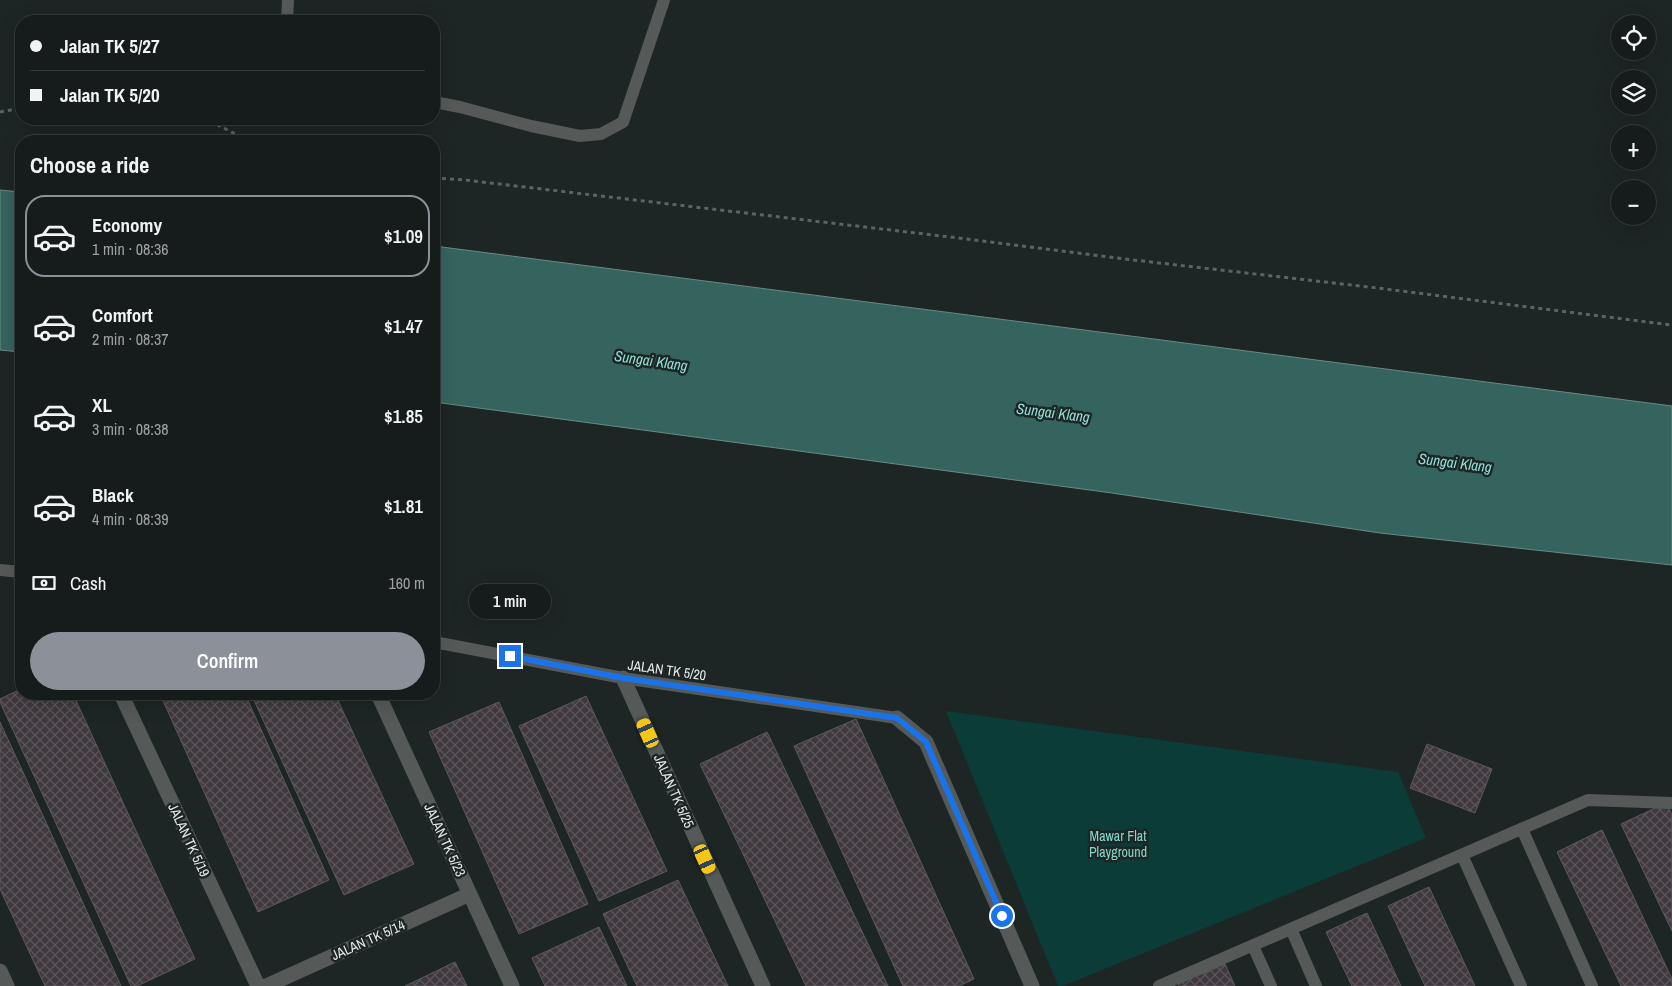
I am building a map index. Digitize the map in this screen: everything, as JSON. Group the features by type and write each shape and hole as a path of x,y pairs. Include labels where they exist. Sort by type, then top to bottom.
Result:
{"street":[{"name":"JALAN TK 5/25","path":"623,678 763,986"},
{"name":"JALAN TK 5/19","path":"123,700 258,986"},
{"name":"JALAN TK 5/23","path":"381,700 512,986"},
{"path":"897,718 926,742 1032,986"},
{"name":"JALAN TK 5/14","path":"266,986 470,894"},
{"path":"0,971 7,986"}],"lane":[{"path":"287,15 288,0"},
{"path":"440,103 580,136 601,134 623,122 664,0"},
{"path":"0,570 15,571"},
{"name":"JALAN TK 5/20","path":"440,643 623,678 897,718"},
{"path":"1159,986 1588,800 1672,803"},
{"path":"1522,829 1592,986"},
{"path":"1462,855 1521,986"},
{"path":"1291,930 1316,986"},
{"path":"1253,946 1271,986"}],"path":[{"path":"0,112 15,109"},
{"path":"218,125 237,135"},
{"path":"440,178 950,236 1672,325"}],"green space":[{"name":"Mawar Flat Playground","path":"946,711 1398,772 1426,838 1063,986 1058,986"}],"water":[{"path":"0,190 15,191 15,351 0,350"},
{"name":"Sungai Klang","path":"440,247 1672,406 1672,565 1380,533 1112,493 440,403"}],"building":[{"path":"15,692 15,700 76,700 195,959 137,986 131,986 0,699"},
{"path":"586,696 667,871 599,901 519,726"},
{"path":"163,700 248,700 329,880 258,912"},
{"path":"254,700 338,700 414,864 344,895"},
{"path":"499,702 588,904 519,934 429,732"},
{"path":"856,719 974,979 959,986 903,986 794,746"},
{"path":"0,722 121,986 45,986 0,889"},
{"path":"767,732 888,986 806,986 700,764"},
{"path":"1427,744 1492,769 1475,813 1410,788"},
{"path":"1666,803 1672,815 1672,931 1621,824"},
{"path":"1602,830 1672,979 1672,986 1621,986 1557,852"},
{"path":"678,880 728,986 637,986 603,914"},
{"path":"1429,887 1475,986 1425,986 1388,906"},
{"path":"1367,913 1401,986 1352,986 1326,932"},
{"path":"599,927 627,986 545,986 532,958"},
{"path":"455,962 467,986 405,986"},
{"path":"1225,964 1235,986 1179,986 1178,984"}],"route":[{"path":"510,656 623,678 897,718 926,742 1002,916"}]}
